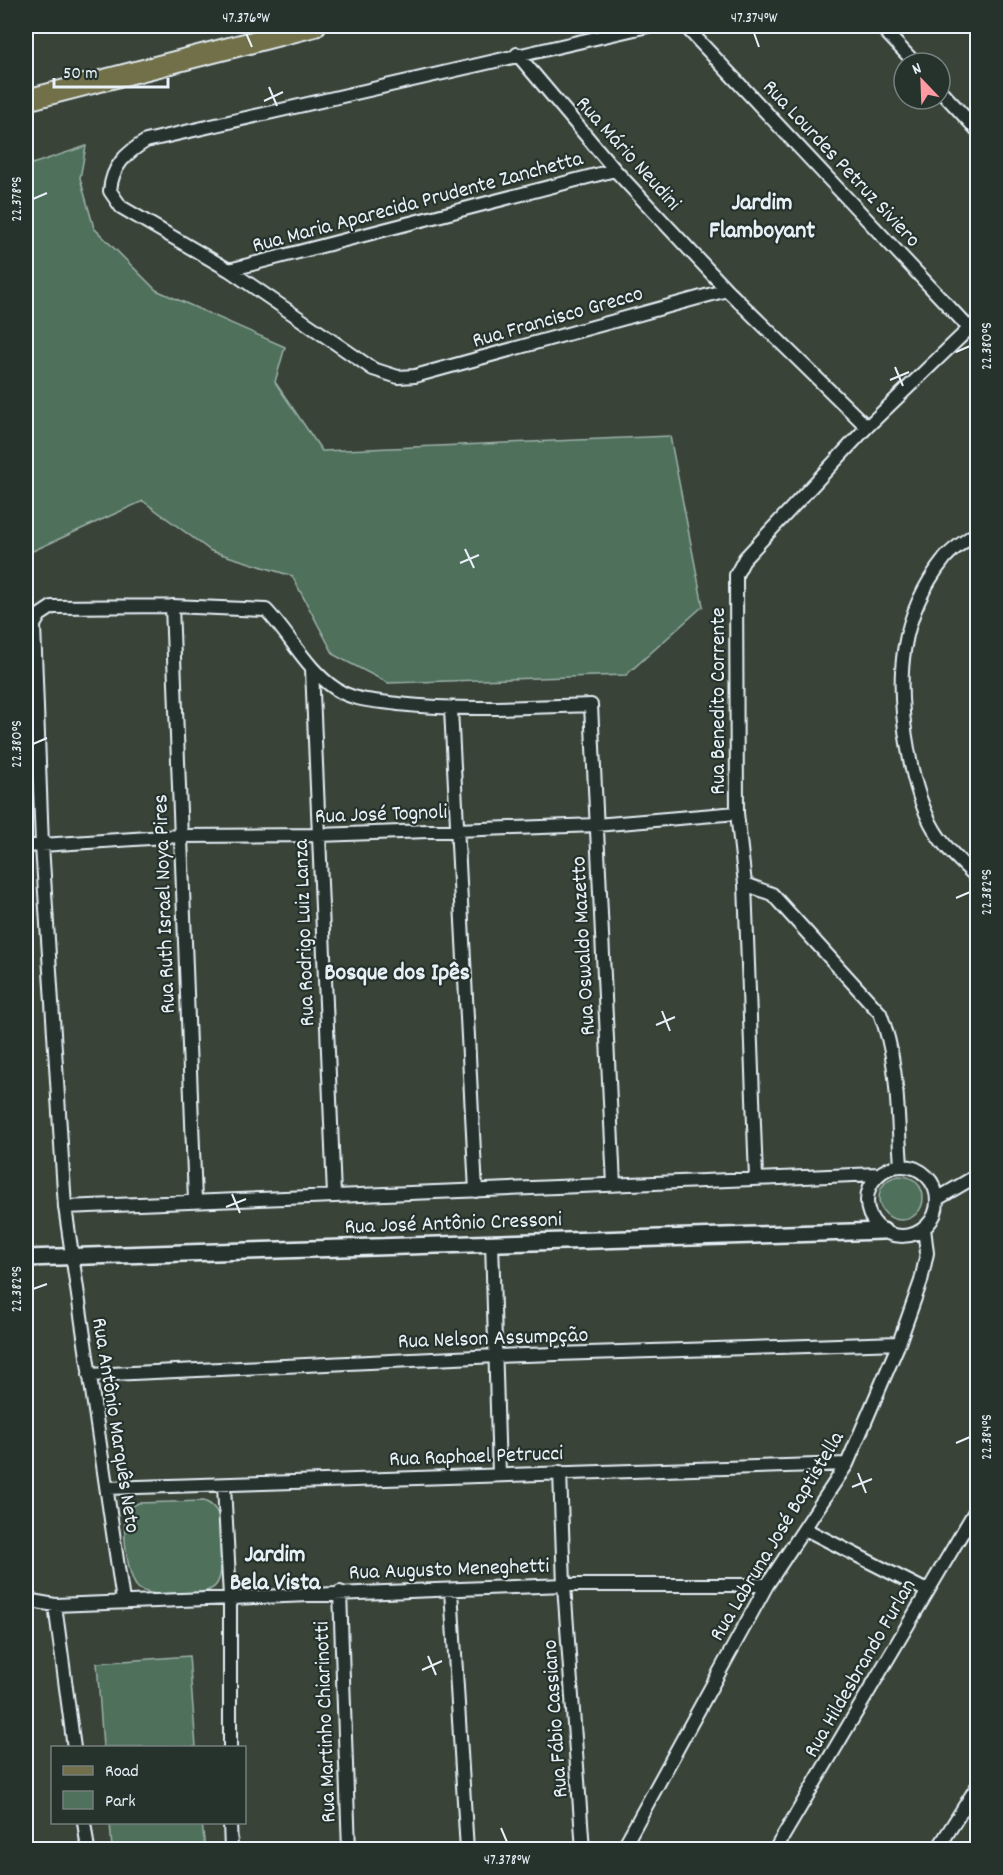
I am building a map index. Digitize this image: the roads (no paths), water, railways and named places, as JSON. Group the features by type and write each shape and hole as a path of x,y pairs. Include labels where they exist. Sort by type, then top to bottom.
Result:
{"main road":[{"path":"26,100 315,26"}],"street":[{"path":"229,270 121,207 110,191 111,177 125,153 146,141 517,54 648,26"},
{"name":"Rua Lourdes Petruz Siviero","path":"686,26 973,324"},
{"path":"880,26 904,51"},
{"name":"Rua Mário Neudini","path":"517,54 615,170 727,290 867,427"},
{"path":"952,103 978,131"},
{"name":"Rua Maria Aparecida Prudente Zanchetta","path":"229,270 615,170"},
{"name":"Rua Francisco Grecco","path":"229,270 373,369 398,377 415,376 727,290"},
{"name":"Rua Benedito Corrente","path":"756,1178 745,884 737,813 736,575 745,558 867,427 973,324"},
{"path":"978,532 946,556 927,586 912,616 903,650 900,681 910,760 925,811 936,833 978,879"},
{"path":"172,606 266,610 285,630 312,668 336,690 360,699 451,709 476,1191"},
{"name":"Rua Antônio Marquês Neto","path":"123,1601 65,1207 42,845 34,625 40,615 52,607 172,606"},
{"name":"Rua Ruth Israel Noya Pires","path":"172,606 195,1200"},
{"name":"Rua Rodrigo Luiz Lanza","path":"312,668 334,1195"},
{"name":"Rua Oswaldo Mazetto","path":"451,709 591,705 614,1185"},
{"name":"Rua José Tognoli","path":"26,846 180,836 319,835 596,825 737,813"},
{"path":"745,884 772,894 880,1013 887,1030 894,1062 901,1165"},
{"path":"901,1165 922,1171 930,1179 937,1199 931,1220 924,1228 903,1236 883,1231 874,1224 866,1203 871,1182 879,1174 901,1165"},
{"name":"Rua José Antônio Cressoni","path":"65,1207 879,1174"},
{"path":"937,1199 978,1175"},
{"name":"Rua Labruna José Baptistella","path":"622,1850 767,1585 847,1464 899,1342 926,1267 924,1228"},
{"name":"Rua José Antônio Cressoni","path":"26,1258 883,1231"},
{"path":"492,1242 499,1474"},
{"name":"Rua Nelson Assumpção","path":"89,1375 497,1356 899,1342"},
{"name":"Rua Raphael Petrucci","path":"107,1488 847,1464"},
{"name":"Rua Fábio Cassiano","path":"560,1472 564,1585 583,1850"},
{"path":"224,1485 230,1597 230,1746"},
{"name":"Rua Hildesbrando Furlan","path":"775,1850 978,1506"},
{"path":"805,1529 927,1590"},
{"name":"Rua Augusto Meneghetti","path":"26,1600 56,1605 340,1592 564,1585 767,1585"},
{"path":"451,1590 467,1850"},
{"name":"Rua Martinho Chiarinotti","path":"340,1592 349,1850"},
{"path":"56,1605 74,1746"},
{"path":"937,1850 978,1785"},
{"path":"84,1824 88,1850"},
{"path":"230,1824 231,1850"}],"district":[{"name":"Jardim Flamboyant","path":"762,215"},
{"name":"Bosque dos Ipês","path":"397,971"},
{"name":"Jardim Bela Vista","path":"275,1567"}]}
